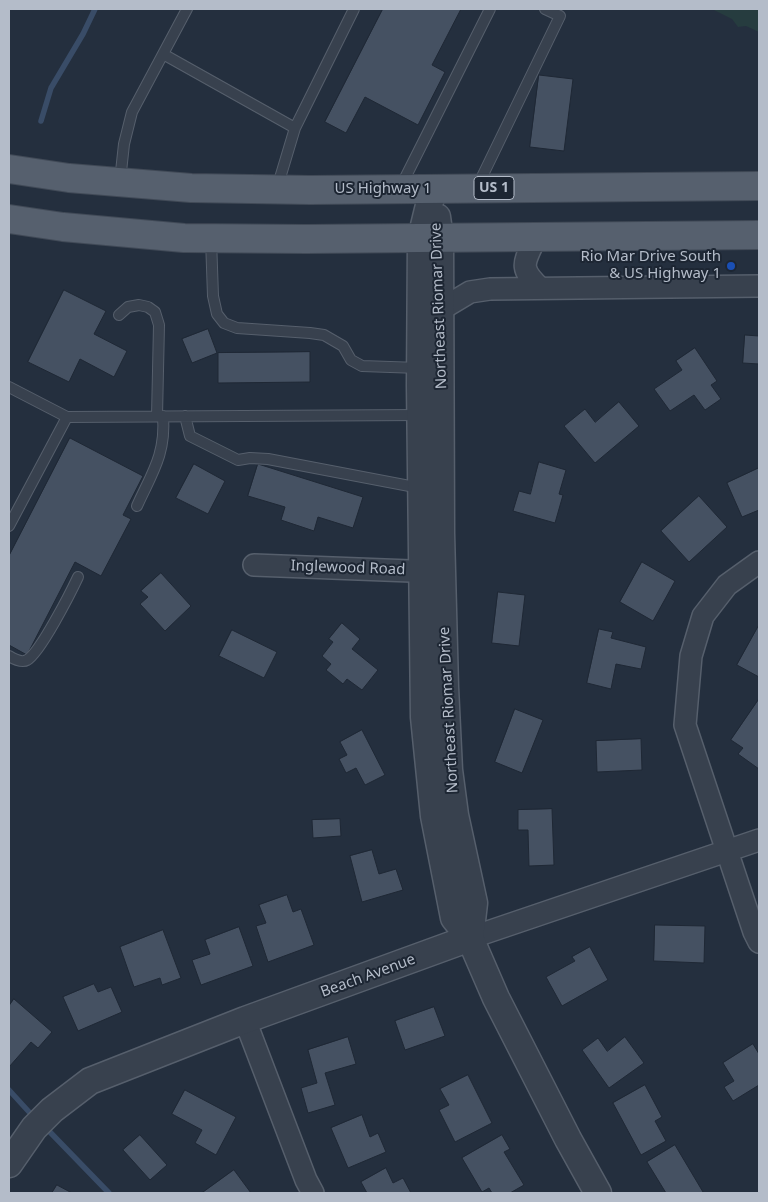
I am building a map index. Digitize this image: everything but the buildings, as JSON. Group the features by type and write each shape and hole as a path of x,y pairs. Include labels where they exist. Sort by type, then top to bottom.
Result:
{"main road":[{"name":"US Highway 1","path":"9,169 70,178 191,188 477,189 759,186"},
{"path":"9,219 82,229 184,238 759,235"}],"street":[{"name":"Northeast Riomar Drive","path":"431,414 420,368 431,238 432,189"},
{"path":"536,237 527,257 525,268 528,277 540,288"},
{"name":"Northeast Riomar Drive","path":"431,238 440,310 431,414 433,572 424,717 434,816 454,918 470,938 496,998 568,1139 598,1193"},
{"path":"440,310 470,292 490,290 759,286"},
{"path":"759,562 727,585 703,616 691,656 685,725 754,932 759,942"},
{"name":"Inglewood Road","path":"254,565 433,572"},
{"name":"Beach Avenue","path":"9,1164 34,1128 71,1094 90,1081 245,1020 470,938 759,840"},
{"path":"245,1020 306,1180 313,1193"}],"lane":[{"path":"120,183 124,144 132,112 187,9"},
{"path":"277,189 294,128 354,9"},
{"path":"399,189 490,9"},
{"path":"477,189 560,16 545,9"},
{"path":"163,54 294,128"},
{"path":"211,238 214,296 217,314 224,323 237,328 324,335 343,346 351,360 362,366 420,368"},
{"path":"119,315 128,307 139,305 148,307 155,312 159,325 160,416 164,435 161,454 137,506"},
{"path":"9,386 67,417 431,414"},
{"path":"185,416 190,436 238,460 250,458 268,459 432,489"},
{"path":"9,526 67,417"},
{"path":"9,656 21,661 27,660 35,652 64,606 78,577"}],"green space":[{"path":"712,9 759,9 759,32 746,26 738,27 732,19"}],"waterway":[{"path":"41,121 51,88 83,34 95,9"},
{"path":"9,1090 30,1113"},
{"path":"48,1130 109,1193"}],"place":[{"name":"Rio Mar Drive South & US Highway 1","path":"731,266"}]}
